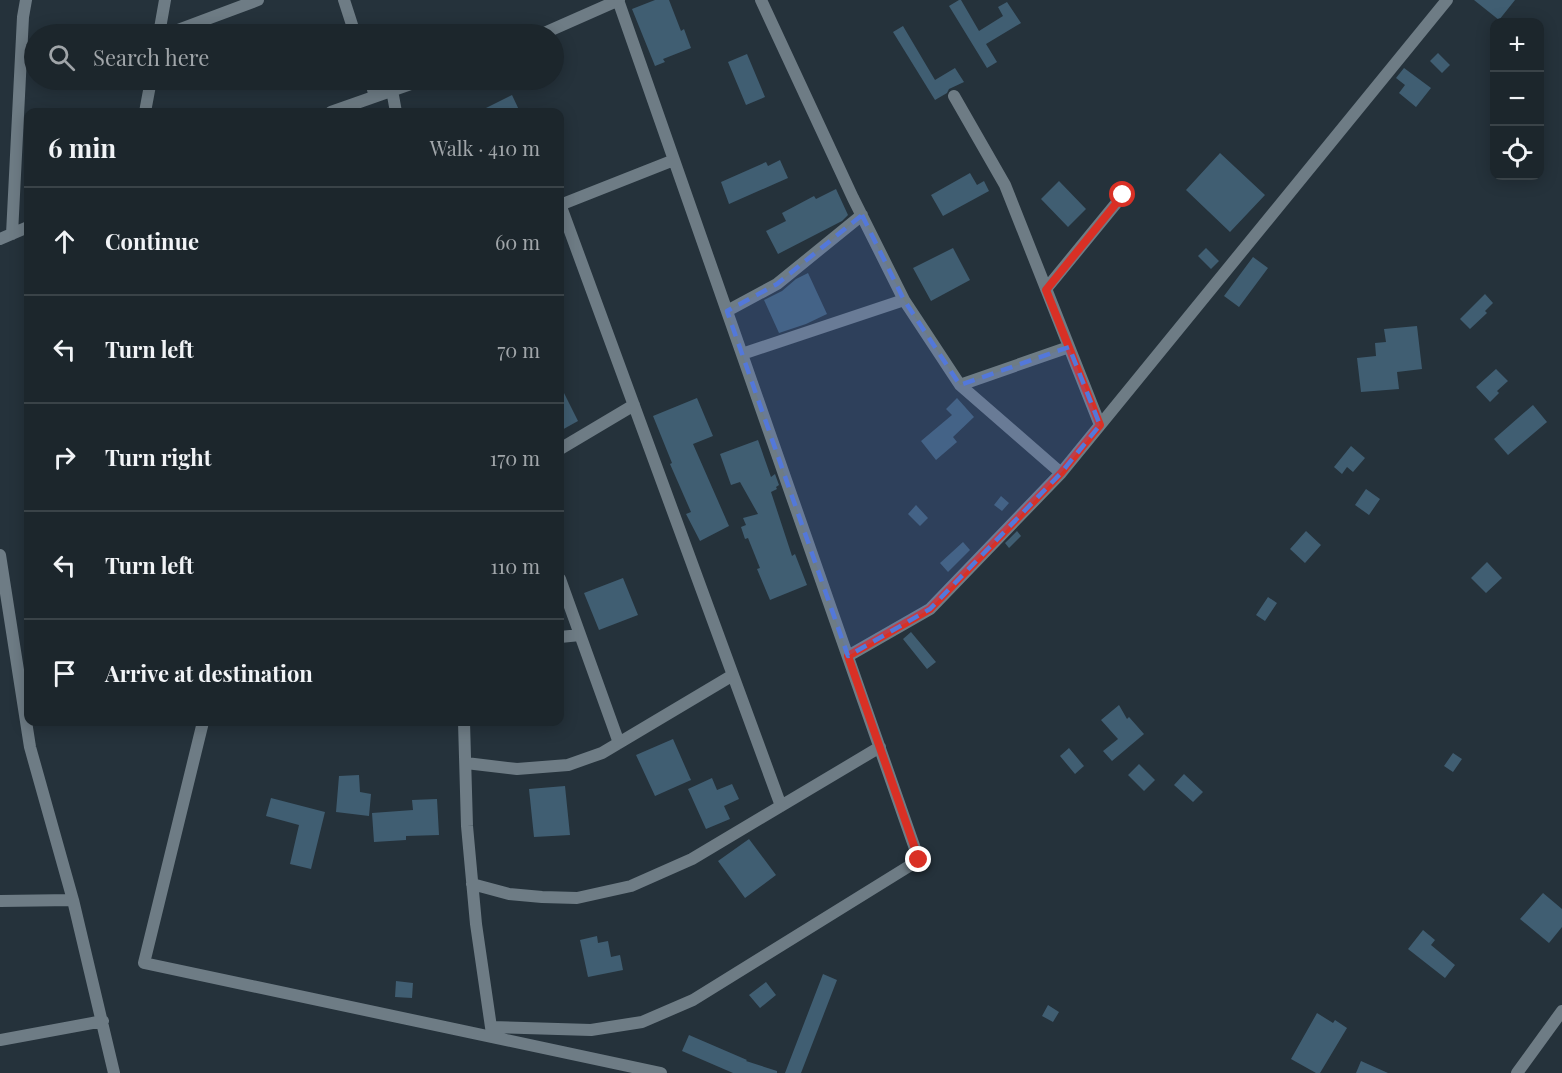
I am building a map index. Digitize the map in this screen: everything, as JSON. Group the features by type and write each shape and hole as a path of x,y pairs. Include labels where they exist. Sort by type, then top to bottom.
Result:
{"street":[{"path":"12,234 22,17 26,0"},
{"path":"161,24 165,0"},
{"path":"194,24 258,0"},
{"path":"344,0 352,24"},
{"path":"492,1032 591,1030 642,1022 693,1000 919,860 619,0 564,24"},
{"path":"761,0 904,300 960,385 1061,473"},
{"path":"848,656 930,609 1061,473 1447,0"},
{"path":"147,108 149,90"},
{"path":"373,90 375,96"},
{"path":"353,108 392,90 395,108"},
{"path":"954,96 1005,185 1100,425"},
{"path":"564,202 674,160"},
{"path":"1046,290 1123,195"},
{"path":"564,215 781,806"},
{"path":"727,311 777,284 862,215"},
{"path":"0,240 24,229"},
{"path":"742,354 904,300"},
{"path":"960,385 1069,347"},
{"path":"564,447 634,405"},
{"path":"0,555 24,709"},
{"path":"564,590 619,743"},
{"path":"564,637 580,635"},
{"path":"466,763 517,769 568,765 602,753 733,675"},
{"path":"27,726 30,747 73,900 114,1073"},
{"path":"202,726 144,963 492,1032 661,1073"},
{"path":"464,726 467,826 472,884 492,1032"},
{"path":"472,884 509,894 577,898 631,886 692,859 880,747"},
{"path":"0,901 73,900"},
{"path":"1517,1073 1562,1011"},
{"path":"0,1040 103,1021"}],"highlighted area":[{"path":"862,215 904,300 960,385 1069,347 1100,425 1061,473 930,609 848,656 727,311 777,284"}],"building":[{"path":"655,0 669,0 681,31 684,29 691,48 663,59 665,62 655,66 632,9"},
{"path":"959,0 979,31 1003,16 998,7 1007,2 1021,23 986,44 997,62 987,68 949,6"},
{"path":"1474,0 1515,0 1501,18 1496,18"},
{"path":"903,26 935,80 955,68 964,82 949,89 947,93 935,100 893,32"},
{"path":"1438,53 1450,65 1442,73 1430,61"},
{"path":"747,54 765,97 746,105 728,62"},
{"path":"1404,68 1431,88 1416,107 1399,93 1405,85 1396,78"},
{"path":"512,95 518,108 486,108"},
{"path":"1220,153 1265,195 1230,232 1186,190"},
{"path":"780,160 788,178 729,204 721,182 766,162 768,166"},
{"path":"970,173 977,185 984,181 989,191 943,216 931,195"},
{"path":"1059,181 1086,209 1068,227 1041,199"},
{"path":"836,189 848,215 842,221 778,254 766,231 786,221 782,213 814,196 816,199"},
{"path":"953,248 970,280 931,301 913,268"},
{"path":"1206,248 1219,261 1211,269 1198,256"},
{"path":"1253,257 1268,268 1239,307 1224,296"},
{"path":"808,273 827,314 779,333 764,300"},
{"path":"1485,294 1493,303 1485,311 1487,313 1470,329 1460,319"},
{"path":"1417,326 1422,369 1397,372 1399,389 1361,392 1357,358 1376,356 1375,343 1386,342 1384,329"},
{"path":"1496,369 1508,381 1497,391 1499,393 1490,402 1476,387"},
{"path":"564,393 578,421 564,429"},
{"path":"697,398 713,436 693,444 729,526 700,541 686,514 691,512 670,464 672,463 653,416"},
{"path":"957,398 974,417 953,437 957,442 936,460 921,441 952,415 946,409"},
{"path":"1533,405 1547,422 1508,455 1494,439"},
{"path":"758,440 771,477 775,474 779,485 771,492 792,556 795,554 807,585 770,600 757,569 760,568 741,527 746,525 743,518 758,514 740,482 731,485 720,454"},
{"path":"1351,446 1365,458 1353,472 1347,467 1342,474 1334,467"},
{"path":"1366,489 1380,499 1369,515 1355,505"},
{"path":"1001,496 1009,503 1002,511 994,505"},
{"path":"916,505 928,518 920,526 908,514"},
{"path":"1017,531 1021,536 1009,548 1005,543"},
{"path":"1306,531 1321,545 1305,563 1290,549"},
{"path":"963,542 970,550 948,572 940,563"},
{"path":"1487,562 1502,578 1486,593 1471,578"},
{"path":"623,578 638,615 599,630 584,593"},
{"path":"1268,597 1277,603 1265,621 1256,615"},
{"path":"911,632 936,662 927,669 903,639"},
{"path":"1119,705 1127,719 1129,717 1144,734 1112,761 1103,751 1118,739 1101,720"},
{"path":"673,739 691,780 655,796 636,755"},
{"path":"1069,748 1084,766 1075,774 1060,756"},
{"path":"1453,753 1462,759 1453,772 1444,766"},
{"path":"1139,764 1155,780 1144,791 1128,775"},
{"path":"1184,774 1203,792 1193,802 1174,785"},
{"path":"359,775 360,792 371,794 369,816 336,812 339,776"},
{"path":"712,778 717,790 732,784 739,799 724,806 730,819 706,829 688,789"},
{"path":"565,786 570,835 534,837 529,789"},
{"path":"271,798 325,812 311,869 290,864 299,825 266,816"},
{"path":"437,799 439,835 406,836 406,840 374,842 372,813 413,810 412,800"},
{"path":"749,839 776,875 745,898 718,861"},
{"path":"1543,893 1562,909 1562,927 1549,943 1520,919"},
{"path":"1423,930 1435,940 1431,945 1455,965 1445,978 1408,949"},
{"path":"597,936 598,943 608,941 611,957 620,955 623,970 588,977 580,940"},
{"path":"823,974 837,980 801,1073 785,1073"},
{"path":"396,981 413,983 412,998 395,997"},
{"path":"766,982 776,995 760,1008 749,995"},
{"path":"1048,1005 1059,1012 1053,1022 1042,1016"},
{"path":"1317,1013 1347,1028 1320,1073 1291,1059"},
{"path":"689,1035 746,1061 777,1071 777,1073 733,1073 682,1051"},
{"path":"1361,1061 1388,1073 1356,1073"}],"route":[{"path":"919,860 848,656 930,609 1061,473 1100,425 1046,290 1123,195"}]}
